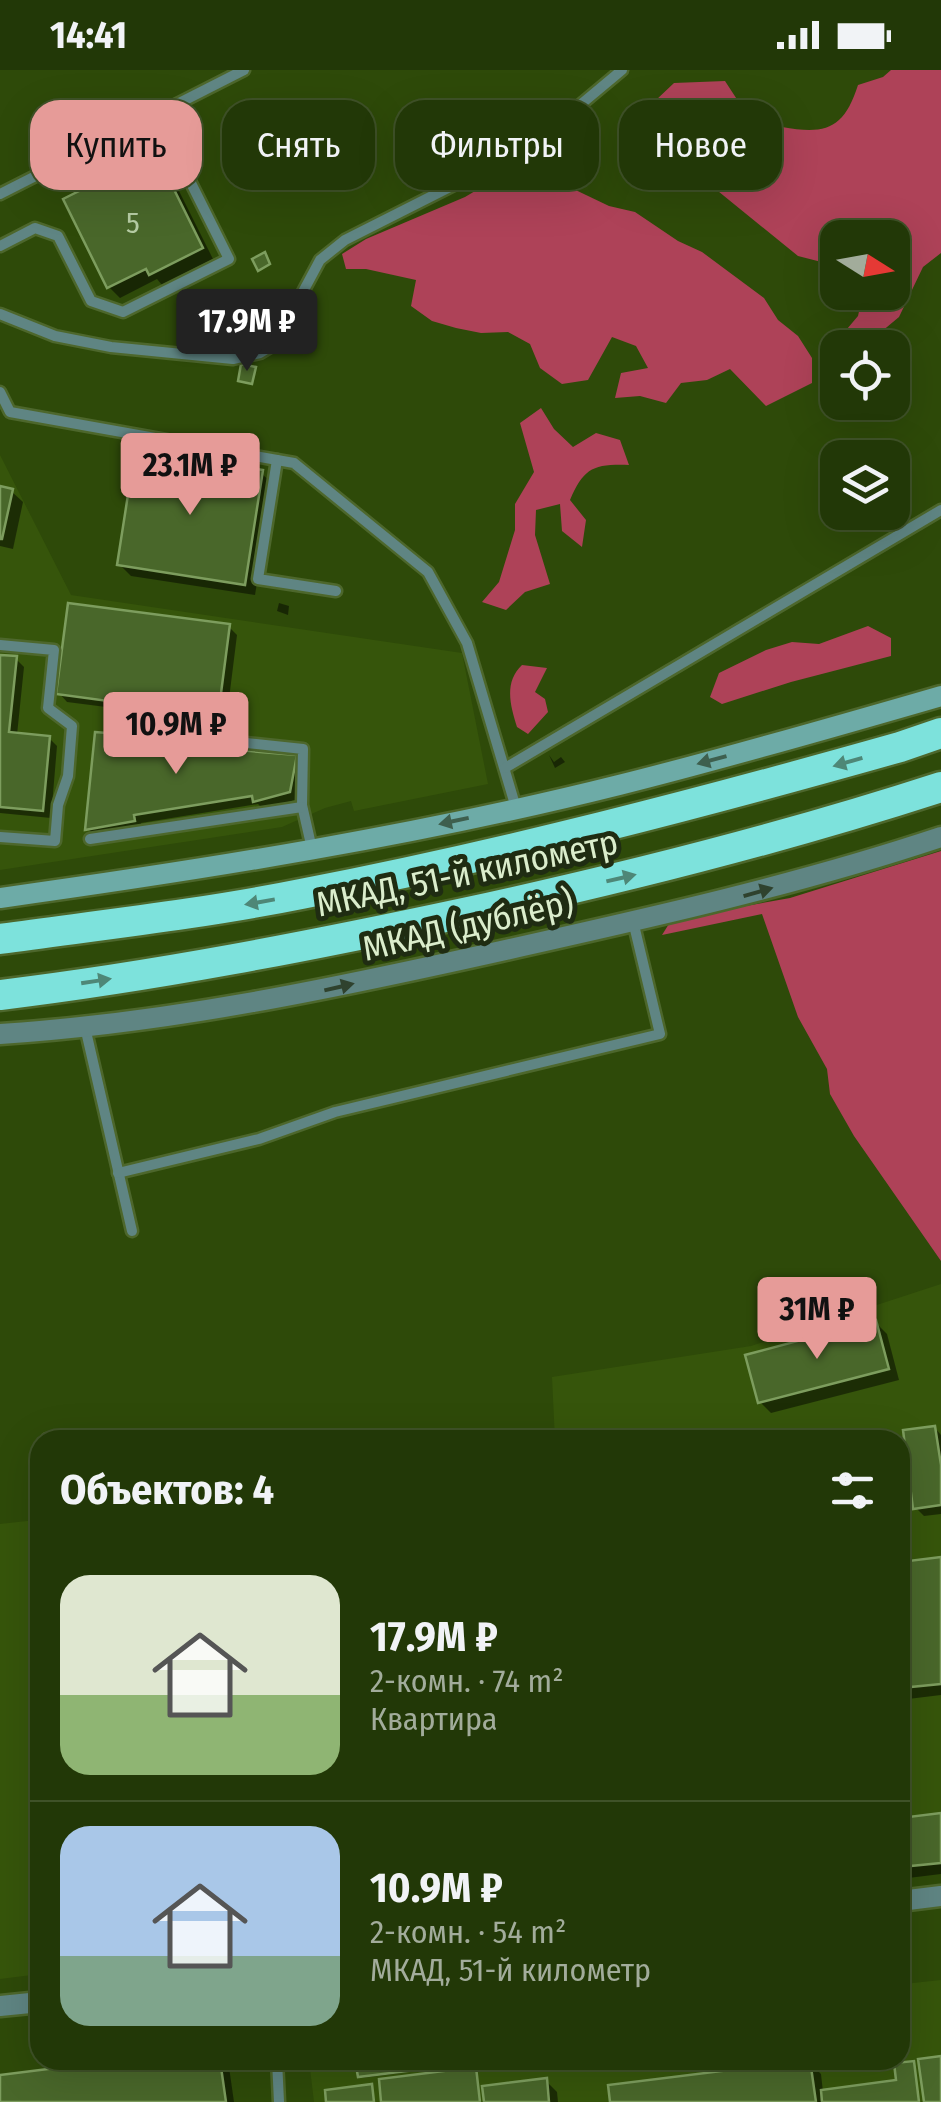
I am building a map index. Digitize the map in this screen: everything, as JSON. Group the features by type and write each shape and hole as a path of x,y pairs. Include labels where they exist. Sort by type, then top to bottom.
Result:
{"highway":[{"name":"МКАД, 51-й километр","path":"0,939 284,898 561,838 717,799 941,733"},
{"name":"МКАД, 51-й километр","path":"0,995 317,945 626,877 941,787"}],"street":[{"path":"0,898 200,870 516,808 618,786 941,696"},
{"name":"МКАД (дублёр)","path":"0,1034 222,1009 320,991 733,899 941,837"},
{"path":"910,1900 941,1896"},
{"path":"0,2006 30,2003"}],"lane":[{"path":"0,194 244,70"},
{"path":"0,314 55,336 111,348 233,359 260,353 275,344 320,260 345,240 532,146 622,70"},
{"path":"0,246 35,228 58,236 91,301 123,312 229,259 195,190"},
{"path":"0,392 10,412 294,462 428,572 467,643 516,808"},
{"path":"277,460 258,579 336,591"},
{"path":"505,768 941,510"},
{"path":"0,645 54,650 48,708 72,726 68,776 58,804 55,841 0,837"},
{"path":"151,732 303,749 302,807 312,850"},
{"path":"90,840 302,807"},
{"path":"118,1173 259,1139 335,1112 660,1034 633,922"},
{"path":"85,1027 132,1231"},
{"path":"277,2070 279,2102"}],"shaded area":[{"path":"891,70 941,70 941,253 923,267 910,294 910,220 820,220 820,262 798,256 717,190 782,190 782,127 810,130 831,126 846,111 858,85 883,77"},
{"path":"725,81 737,100 656,100 674,83"},
{"path":"477,190 576,190 609,206 635,212 702,252 764,298 812,358 812,383 766,406 730,369 707,380 681,383 666,403 640,396 615,398 621,373 648,368 636,346 612,337 588,380 562,384 540,368 530,344 508,332 481,333 432,321 411,306 416,280 366,269 346,269 342,254 366,239"},
{"path":"859,310 902,310 883,330 846,330"},
{"path":"541,408 554,429 573,447 596,433 620,440 629,465 591,470 575,489 570,500 586,520 582,547 562,531 560,504 536,510 535,535 550,584 525,592 506,610 482,602 499,582 515,530 515,504 534,472 520,423"},
{"path":"0,455 71,595 462,653 488,784 354,811 351,801 282,827 0,870"},
{"path":"868,626 891,638 891,656 722,704 710,697 719,673 766,650 792,642 819,644"},
{"path":"522,665 547,668 535,692 545,699 548,712 528,734 517,727 511,702 513,679"},
{"path":"941,851 941,1261 854,1136 830,1094 827,1069 798,1017 762,914 662,935 672,919 790,898"},
{"path":"941,1284 941,1845 910,1849 910,1430 555,1430 552,1377 751,1346"},
{"path":"30,1521 30,1975 0,1979 0,1524"},
{"path":"941,1980 941,2102 314,2102 310,2070 910,2070 910,1983"}],"building":[{"path":"81,190 174,190 203,248 149,275 146,269 107,288 63,199"},
{"path":"265,252 270,264 258,271 252,259"},
{"path":"241,364 256,367 252,384 238,381"},
{"path":"135,450 263,470 245,585 117,565"},
{"path":"0,486 13,489 2,539 0,539"},
{"path":"68,603 230,624 217,724 173,718 175,710 56,694"},
{"path":"0,655 17,656 9,732 50,736 43,811 0,807"},
{"path":"95,732 142,736 141,742 297,755 290,792 253,802 252,796 134,815 135,821 85,830"},
{"path":"876,1320 889,1369 758,1403 745,1355"},
{"path":"935,1426 941,1465 941,1505 913,1509 910,1430 903,1430"},
{"path":"941,1557 941,1684 910,1687 910,1561"},
{"path":"941,1813 941,1863 910,1866 910,1817"},
{"path":"941,2056 941,2102 924,2102 918,2059"},
{"path":"910,2061 914,2061 919,2102 822,2102 821,2090 896,2080 895,2070 910,2070"},
{"path":"40,2070 221,2070 226,2102 0,2102 0,2075"},
{"path":"357,2070 416,2070 358,2077"},
{"path":"476,2070 480,2102 381,2102 379,2079"},
{"path":"729,2070 811,2070 816,2102 610,2102 608,2085"},
{"path":"547,2078 549,2102 484,2102 482,2086"},
{"path":"372,2084 374,2102 326,2102 325,2090"}]}
